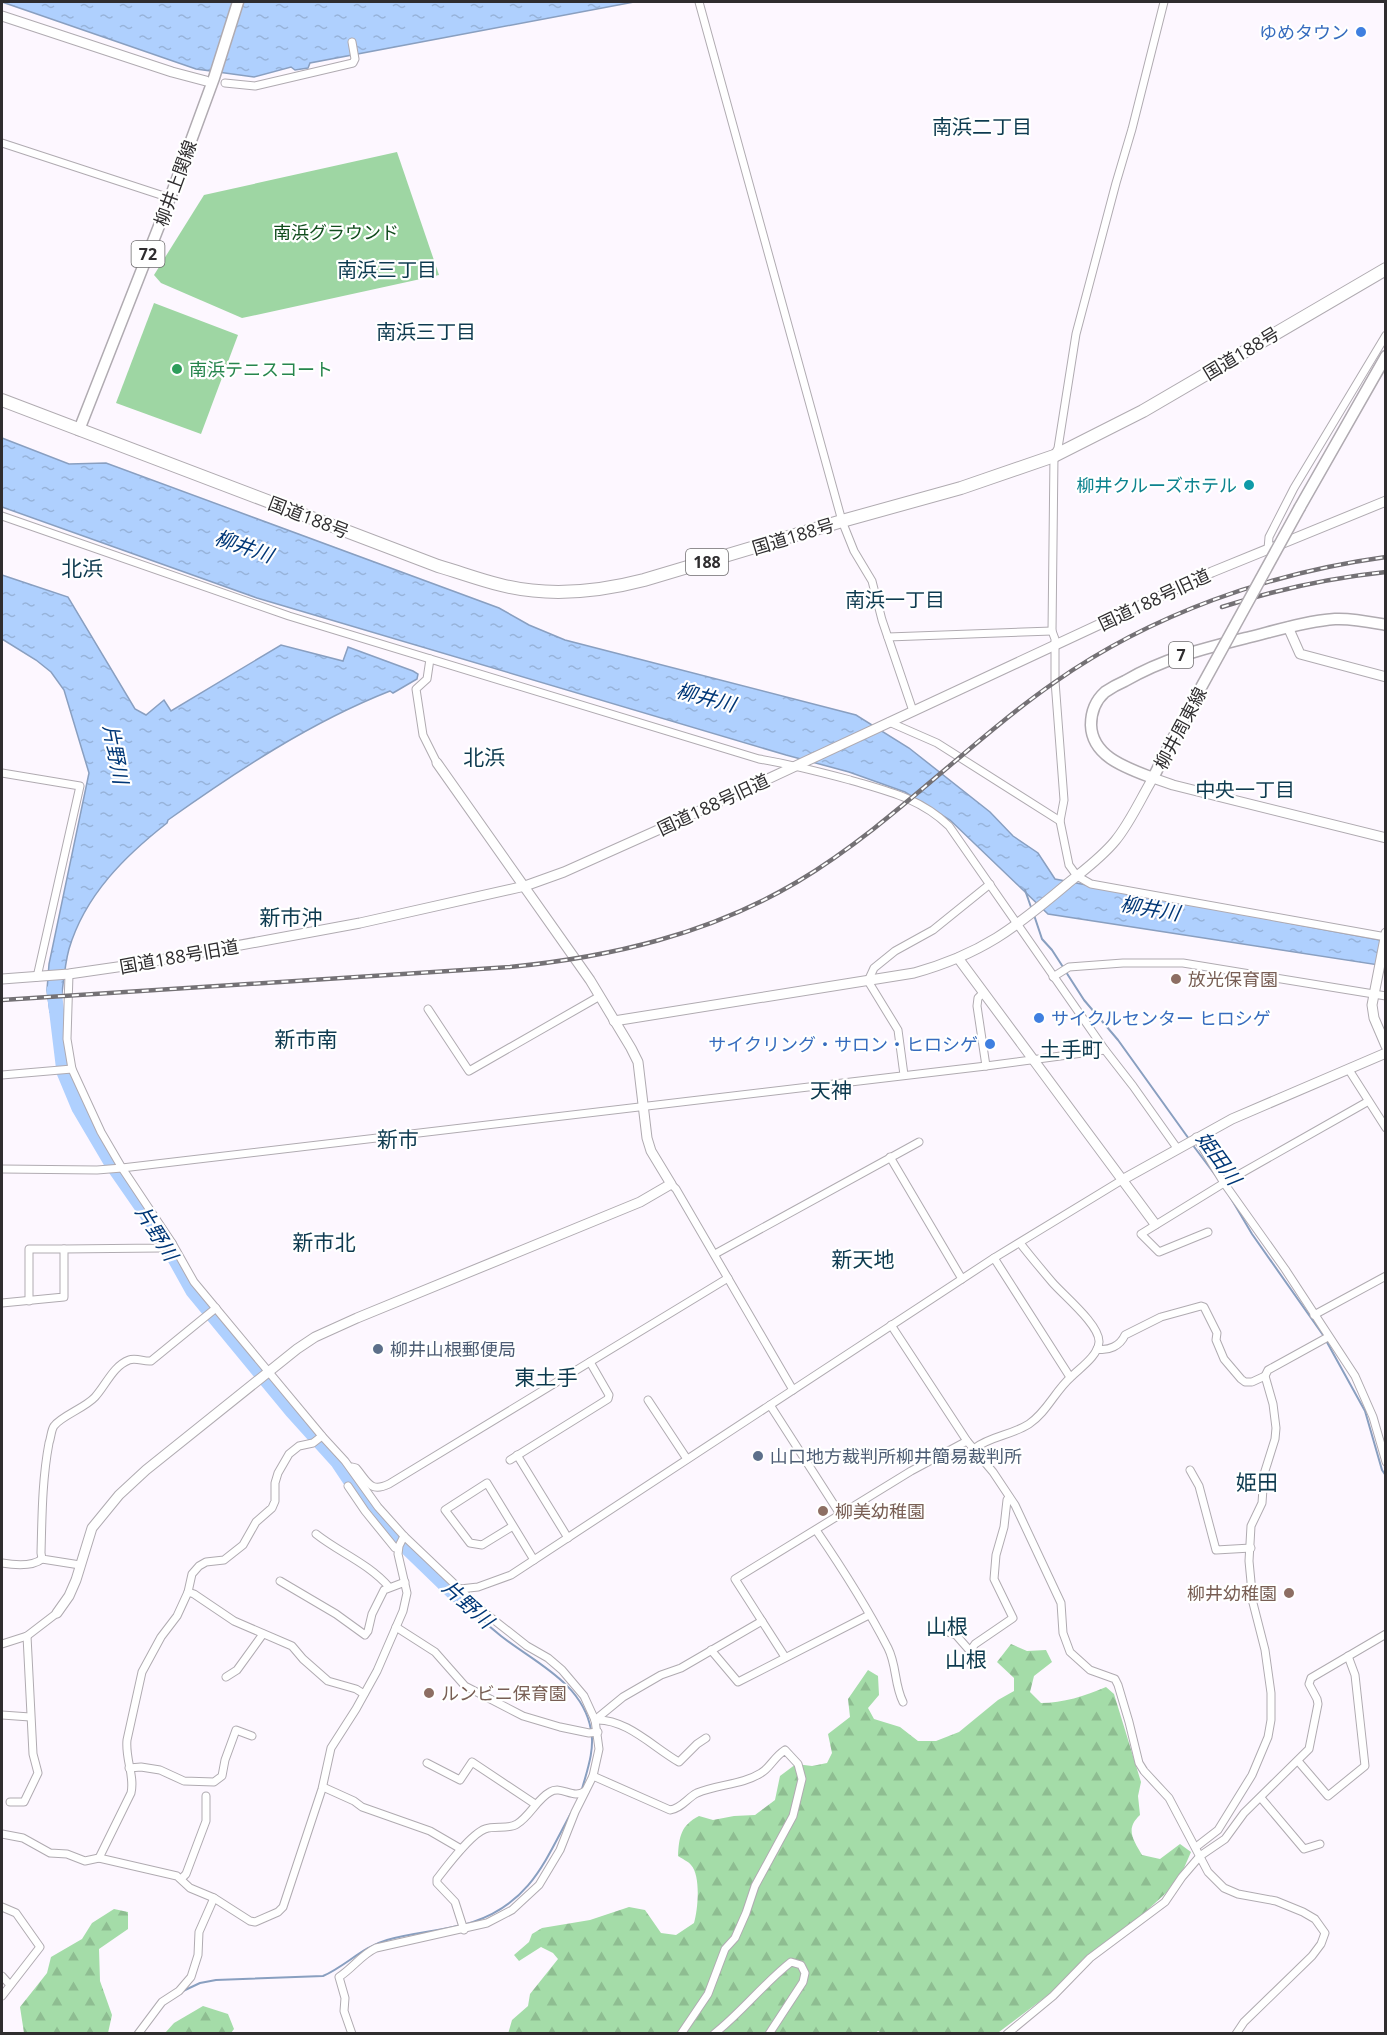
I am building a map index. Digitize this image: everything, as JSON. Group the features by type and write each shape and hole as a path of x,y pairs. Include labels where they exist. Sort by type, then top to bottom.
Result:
{"highway":[{"name":"国道188号","path":"2,400 438,566 502,586 537,591 583,591 620,586 961,488 1054,456 1143,411 1384,270"}],"main road":[{"name":"柳井上関線","path":"79,429 170,198 238,2"},
{"name":"柳井周東線","path":"1386,356 1300,507 1170,744 1153,778 1113,760 1102,752 1094,741 1091,715 1096,702 1105,693 1170,658 1288,627 1336,619 1386,625"}],"street":[{"path":"699,2 842,521 854,551 870,574 913,711"},
{"path":"1164,2 1076,333 1058,448 1054,456 1052,631 1055,646 1055,681 1064,800 1060,821 1066,857 1074,878 1090,884 1385,938 1371,1005 1386,1046"},
{"path":"2,16 172,72 210,79"},
{"path":"225,83 255,86 352,63 355,59 352,42"},
{"path":"2,143 170,198"},
{"path":"1268,549 1269,537 1294,488 1386,335"},
{"name":"国道188号旧道","path":"2,979 39,977 138,964 360,923 525,886 574,867 1212,572 1386,501"},
{"path":"2,516 290,616 759,759 799,763 902,795 940,817 950,826 1105,1050 1177,1148"},
{"path":"1288,627 1300,654 1386,677"},
{"path":"888,637 1052,631"},
{"path":"430,659 427,679 416,689 423,735 437,763 600,996 638,1062 642,1106 651,1150 715,1254 793,1390"},
{"path":"886,723 937,743 1060,821"},
{"path":"2,773 80,786 39,977"},
{"path":"614,1021 914,973 977,950 1019,925 1103,855 1117,839 1153,778 1386,838"},
{"path":"868,981 874,968 895,951 933,930 990,884"},
{"path":"958,958 1155,1224"},
{"path":"1055,976 1069,967 1123,963 1183,963 1386,996"},
{"path":"66,974 70,1069 120,1168 194,1282 268,1371 318,1439 350,1467 401,1542 460,1589 485,1613 562,1670 584,1696 595,1720 594,1733 598,1760 593,1776 560,1850 539,1885 512,1910 487,1923 376,1948 361,1957 339,1977 343,1983 344,2011 352,2034"},
{"path":"868,981 898,1030 904,1075"},
{"path":"983,993 978,998 977,1006 986,1066"},
{"path":"428,1009 470,1071 600,996"},
{"path":"2,1169 120,1168 1105,1050"},
{"path":"460,1589 495,1582 511,1575 994,1258 1177,1148 1242,1114 1386,1053"},
{"path":"2,1076 70,1069"},
{"path":"1348,1070 1386,1128"},
{"path":"1208,1232 1160,1252 1140,1234 1224,1183 1367,1102"},
{"path":"1192,1140 1285,1269 1355,1376 1373,1417 1386,1462"},
{"path":"715,1254 919,1142"},
{"path":"890,1157 962,1279"},
{"path":"2,1644 27,1636 57,1613 69,1596 92,1528 119,1495 155,1463 297,1349 336,1328 640,1202 671,1184"},
{"path":"975,1448 1028,1425 1048,1406 1070,1377 1087,1362 1097,1349 1098,1336 1090,1323 1020,1243"},
{"path":"29,1300 29,1249 64,1250 169,1244"},
{"path":"2,1303 64,1297 64,1250"},
{"path":"994,1258 1070,1377"},
{"path":"1314,1315 1386,1276"},
{"path":"350,1467 356,1468 372,1487 379,1489 728,1278"},
{"path":"1097,1349 1108,1350 1122,1341 1125,1335 1161,1317 1201,1306 1204,1307 1217,1333 1216,1340 1224,1359 1241,1379 1245,1382 1252,1382 1264,1376 1268,1370 1328,1337"},
{"path":"42,1559 44,1472 53,1427 60,1420 94,1399 120,1366 130,1359 151,1361 216,1308"},
{"path":"891,1325 967,1441 975,1448 1009,1497 1061,1603 1063,1633 1070,1652 1090,1670 1115,1679 1129,1722 1138,1763 1169,1798 1208,1872 1224,1888 1238,1894 1276,1901 1303,1912 1315,1919 1325,1933 1321,1944 1311,1956 1244,2022 1236,2034"},
{"path":"510,1460 608,1399 609,1395 590,1362"},
{"path":"1196,1847 1218,1830 1252,1775 1268,1737 1271,1720 1272,1706 1265,1650 1253,1604 1249,1561 1251,1526 1262,1503 1264,1474 1275,1439 1276,1428 1273,1404 1264,1376"},
{"path":"648,1400 687,1459"},
{"path":"770,1405 840,1514"},
{"path":"99,1858 131,1793 133,1783 126,1751 127,1740 142,1672 161,1637 177,1616 188,1592 192,1574 199,1566 206,1563 225,1560 243,1545 256,1522 272,1508 278,1473 289,1454 299,1446 318,1439"},
{"path":"784,1657 735,1579 911,1471 967,1441"},
{"path":"517,1455 568,1538"},
{"path":"1190,1470 1199,1486 1216,1550 1251,1548"},
{"path":"513,1526 482,1545 470,1543 445,1510 487,1483 534,1560"},
{"path":"348,1486 365,1512 395,1548 401,1542"},
{"path":"948,1632 956,1635 970,1651 975,1644 1013,1618 994,1579 996,1555 1009,1497"},
{"path":"816,1530 862,1599 892,1657 896,1670 896,1684 903,1702"},
{"path":"316,1534 334,1548 366,1565 389,1587"},
{"path":"2,1834 23,1838 50,1853 67,1854 85,1861 99,1858 182,1878 190,1888 214,1898 250,1921 255,1922 278,1912 289,1895 334,1741 346,1726 387,1651 407,1601 401,1542"},
{"path":"2,1563 15,1565 37,1563 42,1559 80,1565"},
{"path":"280,1581 336,1614 364,1635 369,1630 374,1608 384,1590 405,1582"},
{"path":"188,1592 234,1621 292,1646 328,1681 356,1689 364,1694"},
{"path":"711,1650 738,1682 870,1615"},
{"path":"595,1720 623,1697 661,1675 681,1668 762,1621"},
{"path":"396,1627 435,1652 465,1686 523,1716 594,1733"},
{"path":"226,1677 237,1670 263,1634"},
{"path":"1007,2034 1053,1996 1090,1958 1165,1902 1200,1856 1225,1839 1244,1813 1309,1749 1318,1704 1309,1684 1311,1678 1386,1634"},
{"path":"10,1802 24,1802 38,1773 33,1754 30,1717 27,1636"},
{"path":"1298,1761 1328,1796 1365,1766 1355,1675 1348,1656"},
{"path":"2,1715 30,1717"},
{"path":"595,1720 603,1719 617,1723 680,1762 706,1738"},
{"path":"129,1768 160,1770 184,1781 214,1782 222,1776 236,1730 252,1736"},
{"path":"593,1776 670,1810 678,1809 690,1797 700,1792 754,1777 765,1771 771,1761 784,1750 798,1764 802,1779 793,1816 754,1886 743,1921 735,1938 725,1949 708,1994 681,2034"},
{"path":"427,1763 460,1780 472,1762 535,1804"},
{"path":"322,1787 362,1807 430,1831 462,1849"},
{"path":"464,1927 455,1902 437,1882 437,1879 462,1849 484,1829 519,1823 535,1804 552,1790 573,1795 585,1791"},
{"path":"182,1878 186,1874 206,1821 206,1796"},
{"path":"1261,1798 1304,1849 1320,1844"},
{"path":"138,2034 162,2002 179,1990 191,1977 198,1955 199,1932 214,1898"},
{"path":"2,1907 16,1913 40,1947 2,1996"},
{"path":"714,2034 750,2003 759,1991 790,1962 801,1965 806,1972 803,1982 768,2034"},
{"path":"2,1976 10,1985"}],"green space":[{"name":"南浜グラウンド","path":"397,152 439,275 242,318 161,283 154,275 204,195"},
{"name":"南浜テニスコート","path":"154,303 238,335 201,434 116,403"},
{"path":"1011,1644 1027,1651 1046,1650 1052,1662 1034,1676 1030,1692 1041,1703 1074,1698 1106,1687 1114,1694 1141,1782 1138,1796 1140,1815 1135,1820 1132,1830 1136,1844 1142,1855 1160,1859 1180,1844 1191,1852 1184,1868 1166,1893 1142,1915 1083,1959 1060,1986 999,2032 994,2033 884,2034 878,2031 874,2034 508,2034 512,2020 528,2006 530,1994 558,1959 553,1953 541,1947 519,1961 514,1955 529,1942 532,1934 542,1928 590,1920 629,1907 645,1910 661,1933 676,1935 694,1923 697,1910 696,1877 691,1865 678,1856 680,1837 688,1823 699,1816 713,1820 755,1815 775,1800 780,1776 796,1764 812,1766 827,1763 832,1753 828,1734 850,1717 848,1699 868,1670 878,1676 879,1695 868,1708 874,1719 900,1727 918,1741 936,1741 959,1732 998,1700 1014,1691 1014,1678 997,1662"},
{"path":"114,1909 128,1912 128,1929 99,1949 100,1981 112,2015 108,2033 24,2033 20,2007 47,1973 51,1957 82,1939 92,1923"},
{"path":"203,2006 228,2014 234,2029 231,2033 165,2033 174,2023"}],"water":[{"path":"2,2 634,2 310,63 308,68 295,70 291,67 254,77 196,69"},
{"name":"柳井川","path":"2,438 69,464 106,463 499,608 529,625 565,640 856,715 909,748 990,812 1013,836 1038,853 1055,879 1385,941 1385,966 1048,914 950,820 905,792 849,772 257,598 2,507"},
{"path":"2,575 68,597 135,709 146,715 164,700 171,711 281,645 343,661 348,647 418,674 417,679 393,693 390,691 361,703 275,749 168,820 136,849 108,878 85,911 69,949 60,1008 50,1012 47,990 49,964 89,773 64,690 51,672 2,639"}],"waterway":[{"name":"姫田川","path":"1025,890 1032,910"},
{"name":"姫田川","path":"1034,915 1042,939 1063,967"},
{"name":"姫田川","path":"1066,972 1084,1000 1118,1040 1189,1139"},
{"name":"片野川","path":"54,990 64,1072 79,1108 112,1164 164,1239 193,1291 292,1411 338,1462 366,1504 395,1536 456,1595"},
{"name":"姫田川","path":"1192,1144 1219,1180"},
{"name":"姫田川","path":"1229,1195 1252,1234 1323,1335 1365,1411 1382,1470 1386,1476"},
{"name":"片野川","path":"456,1595 501,1636 568,1686 578,1699 586,1714 592,1737 590,1760 582,1789"},
{"name":"片野川","path":"183,1991 200,1983 216,1980 323,1976 378,1943 462,1925 493,1914 509,1904 534,1878 571,1813"}],"railway":[{"path":"2,1000 510,967 585,957 694,929 764,900 831,860 864,836 1022,706 1092,658 1131,636 1213,600 1255,586 1342,564 1386,557"},
{"path":"1222,607 1302,585 1386,572"}],"place":[{"name":"ゆめタウン","path":"1361,32"},
{"name":"南浜テニスコート","path":"177,369"},
{"name":"柳井クルーズホテル","path":"1249,485"},
{"name":"放光保育園","path":"1176,979"},
{"name":"サイクルセンター ヒロシゲ","path":"1039,1018"},
{"name":"サイクリング・サロン・ヒロシゲ","path":"990,1044"},
{"name":"柳井山根郵便局","path":"378,1349"},
{"name":"山口地方裁判所柳井簡易裁判所","path":"758,1456"},
{"name":"柳美幼稚園","path":"823,1511"},
{"name":"柳井幼稚園","path":"1289,1593"},
{"name":"ルンビニ保育園","path":"429,1693"}],"district":[{"name":"南浜二丁目","path":"982,126"},
{"name":"南浜三丁目","path":"387,269"},
{"name":"南浜三丁目","path":"426,331"},
{"name":"北浜","path":"82,568"},
{"name":"南浜一丁目","path":"895,599"},
{"name":"北浜","path":"484,757"},
{"name":"中央一丁目","path":"1245,789"},
{"name":"新市沖","path":"291,917"},
{"name":"新市南","path":"306,1039"},
{"name":"土手町","path":"1071,1049"},
{"name":"天神","path":"831,1090"},
{"name":"新市","path":"398,1139"},
{"name":"新市北","path":"324,1242"},
{"name":"新天地","path":"863,1259"},
{"name":"東土手","path":"546,1377"},
{"name":"姫田","path":"1257,1482"},
{"name":"山根","path":"947,1626"},
{"name":"山根","path":"966,1659"}]}
